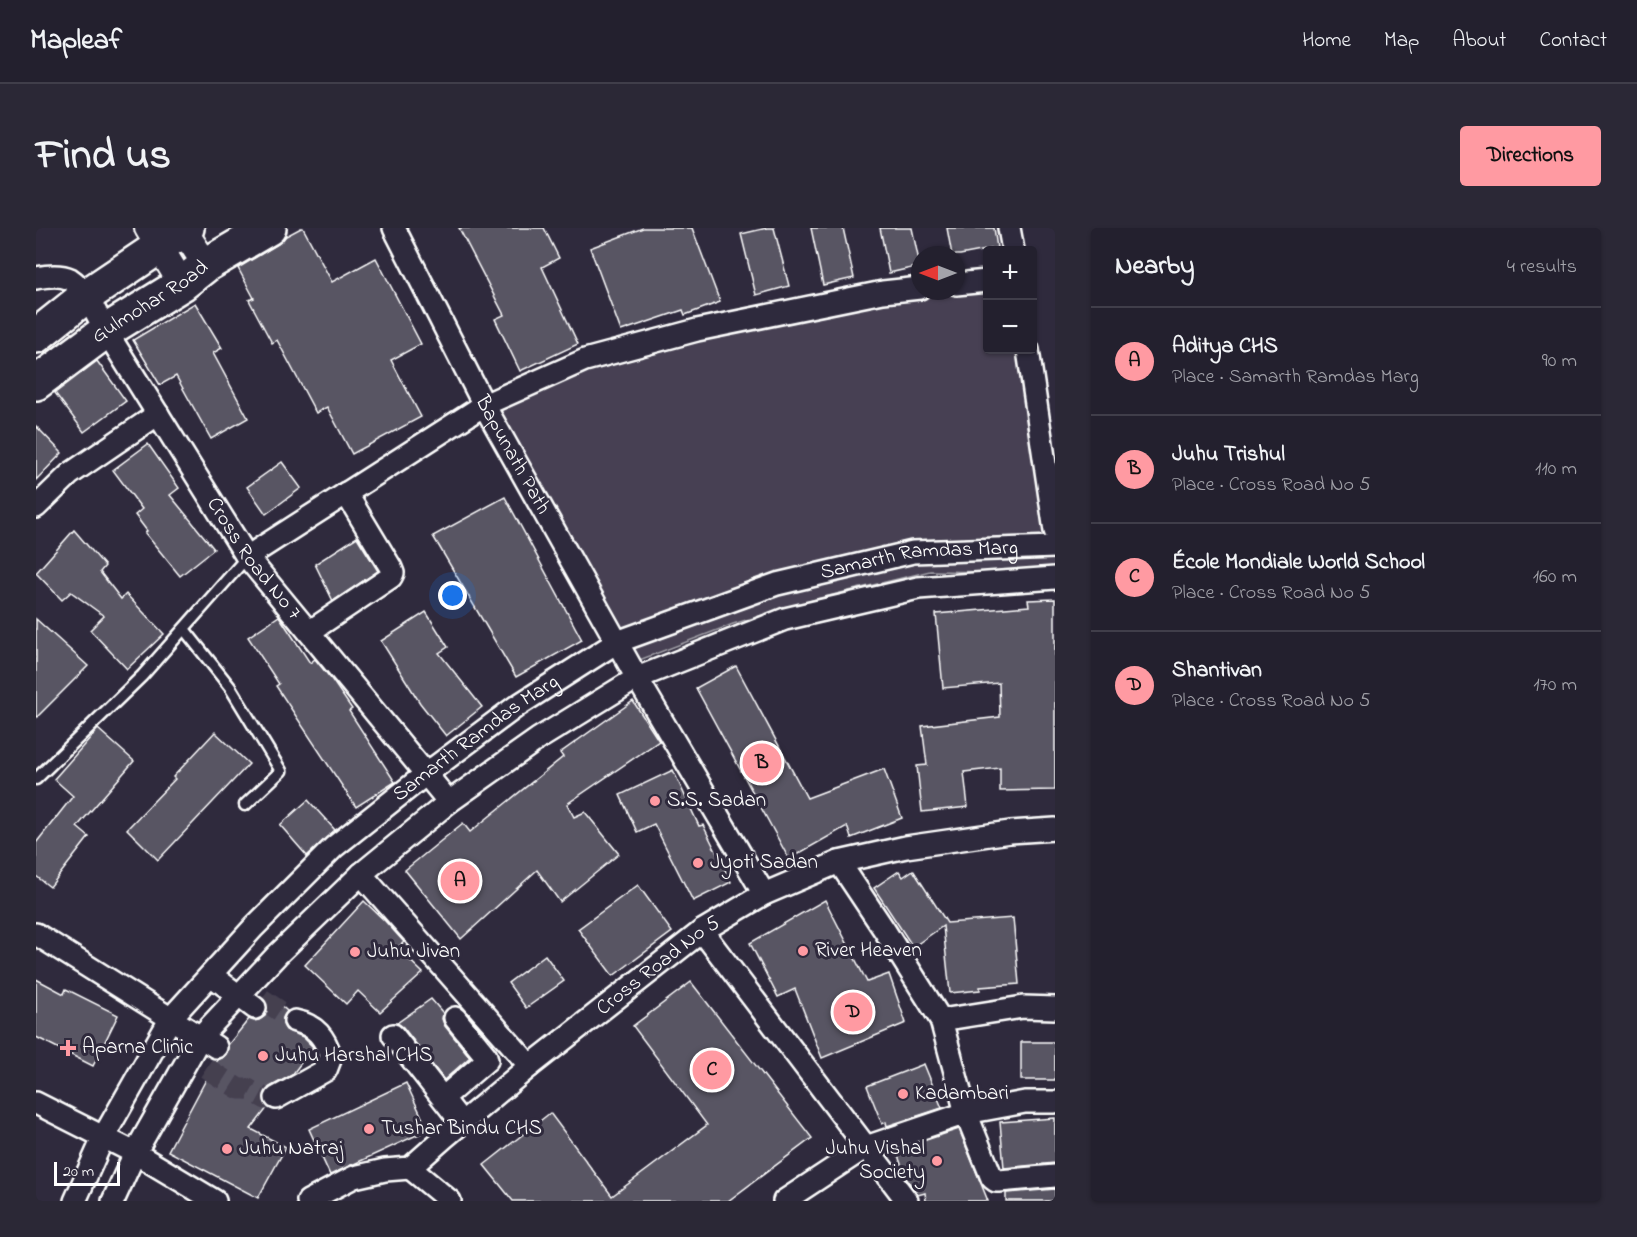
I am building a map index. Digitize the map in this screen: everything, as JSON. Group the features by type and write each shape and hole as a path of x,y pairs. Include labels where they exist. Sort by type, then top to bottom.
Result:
{"main road":[{"name":"Gulmohar Road","path":"36,383 106,331 269,228"},
{"name":"Gulmohar Road","path":"36,336 172,232"}],"street":[{"name":"Bapunath Path","path":"394,228 484,405 637,678 764,894"},
{"path":"1009,228 1012,246"},
{"path":"172,232 194,275"},
{"path":"36,278 63,277 70,280 86,296"},
{"path":"965,283 983,281"},
{"path":"247,557 484,405 585,360 697,330 883,292 911,289"},
{"name":"Cross Road No 7","path":"86,296 247,557 449,802"},
{"path":"1029,354 1055,531"},
{"path":"36,507 70,474 158,414"},
{"path":"309,632 391,577 393,573 346,494"},
{"name":"Samarth Ramdas Marg","path":"75,1201 104,1136 171,1017 254,927 334,847 517,706 617,642 777,584 913,552 1055,547"},
{"name":"Samarth Ramdas Marg","path":"113,1201 135,1153 204,1052 244,1004 278,955 360,874 449,802 538,739 637,678 785,619 918,588 1055,578"},
{"name":"Cross Road No 5","path":"410,1168 530,1066 702,931 764,894 839,862 906,847 1010,832 1055,829"},
{"path":"839,862 940,1020 966,1113 993,1180 1055,1176"},
{"path":"360,874 530,1066"},
{"path":"702,931 907,1201"},
{"path":"36,934 171,1017 204,1052"},
{"path":"211,975 244,1004"},
{"path":"940,1020 1023,1007 1055,1008"},
{"path":"443,1098 487,1060 457,1016"},
{"path":"276,1098 326,1070 330,1063 331,1057 328,1049 316,1030 310,1025 292,1024"},
{"path":"393,1035 462,1123"},
{"path":"36,1102 135,1153 215,1201"},
{"path":"784,1201 866,1147 966,1113 1025,1102 1055,1102"},
{"path":"308,1201 354,1177 385,1170 410,1168 450,1201"}],"lane":[{"path":"36,778 142,676 247,557"},
{"path":"184,629 230,687 281,771 245,805"}],"shaded area":[{"path":"983,287 983,354 1025,354 1055,533 1055,573 930,571 816,599 733,624 629,664 492,408 601,362 865,303 911,297 911,300 965,300 965,289"}],"building":[{"path":"301,228 332,282 376,258 421,344 391,360 421,417 352,454 327,407 316,413 277,340 272,343 249,300 254,298 238,268"},
{"path":"459,228 544,228 559,258 542,267 578,344 520,371 495,319 504,315"},
{"path":"643,228 692,228 720,302 685,315 683,310 621,331 590,248"},
{"path":"774,228 789,286 756,295 741,234"},
{"path":"811,228 843,228 854,278 823,285"},
{"path":"880,228 912,228 916,246 911,246 911,268 889,273"},
{"path":"947,228 994,228 997,246 983,246 983,251 965,254 965,246 950,246"},
{"path":"195,303 222,348 213,353 248,418 211,439 176,376 160,385 133,340"},
{"path":"97,361 126,401 84,432 55,393"},
{"path":"36,426 62,453 36,480"},
{"path":"148,444 179,488 170,495 214,549 180,576 145,533 147,531 135,515 142,509 113,470"},
{"path":"282,462 301,488 266,514 247,487"},
{"path":"505,497 582,640 516,677 433,536"},
{"path":"74,530 105,566 100,572 121,599 126,594 164,634 127,669 90,630 104,616 71,592 62,600 36,573"},
{"path":"357,537 378,571 333,601 315,564"},
{"path":"1055,599 1055,790 1000,791 1000,768 964,772 968,807 922,812 917,766 927,765 922,726 1000,717 999,683 943,688 936,614 1029,606 1028,600"},
{"path":"426,612 448,647 439,653 482,707 446,736 420,703 381,641"},
{"path":"279,616 310,663 315,659 332,680 352,709 349,711 395,782 356,807 276,686 279,684 248,637"},
{"path":"36,619 88,666 36,718"},
{"path":"736,666 807,798 884,769 902,818 851,838 847,826 789,859 696,688"},
{"path":"633,701 659,741 567,804 574,817 585,812 619,854 560,902 537,870 461,939 405,870 463,823 470,832 563,757 560,753"},
{"path":"98,729 134,761 77,827 89,837 50,887 36,876 36,843 73,796 54,779"},
{"path":"215,732 249,764 158,860 127,829 175,779 173,777"},
{"path":"673,770 699,826 703,825 731,882 693,901 654,824 637,832 620,795"},
{"path":"308,800 335,830 307,856 280,825"},
{"path":"913,870 947,923 1013,918 1019,984 980,987 980,990 950,993 943,926 913,947 874,888 899,871 903,877"},
{"path":"638,885 672,932 613,976 578,929"},
{"path":"825,900 867,982 889,974 906,1023 822,1058 795,989 778,997 750,943"},
{"name":"Juhu Jivan","path":"364,901 404,942 397,948 423,973 380,1012 358,991 346,1004 305,965"},
{"path":"545,955 564,981 526,1008 508,983"},
{"path":"36,979 64,994 66,989 118,1015 93,1066 36,1037"},
{"path":"691,982 812,1138 728,1201 513,1201 484,1165 550,1113 612,1196 707,1125 633,1026"},
{"path":"269,995 287,1011 283,1018 286,1030 303,1037 313,1047 292,1075 265,1091 263,1098 268,1107 251,1129 286,1147 258,1198 168,1151 209,1074 207,1072 217,1060 226,1054 228,1045 249,1019 254,1021 265,1016 268,1009 265,1000"},
{"path":"431,999 443,1013 442,1019 445,1026 470,1057 444,1080 403,1027 397,1023"},
{"path":"1021,1042 1055,1042 1055,1080 1021,1080"},
{"name":"Kadambari","path":"924,1064 942,1108 887,1126 886,1122 882,1124 867,1086"},
{"name":"Tushar Bindu CHS","path":"406,1083 428,1130 330,1175 309,1129"},
{"path":"1055,1118 1055,1163 1004,1168 1000,1122"},
{"name":"Juhu Vishal Society","path":"959,1129 988,1201 926,1201 925,1193 918,1195 906,1178 896,1150"},
{"path":"1055,1189 1055,1201 1006,1201 1006,1193"}],"tunnel":[{"path":"262,999 295,1021"},
{"path":"206,1068 239,1089 248,1089 266,1099 276,1098"}],"place":[{"name":"Juhu Trishul","path":"762,763"},
{"name":"S.S. Sadan","path":"655,801"},
{"name":"Jyoti Sadan","path":"698,863"},
{"name":"Aditya CHS","path":"460,881"},
{"name":"River Heaven","path":"803,951"},
{"name":"Juhu Jivan","path":"355,952"},
{"name":"Shantivan","path":"853,1012"},
{"name":"Aparna Clinic","path":"68,1048"},
{"name":"Juhu Harshal CHS","path":"263,1056"},
{"name":"École Mondiale World School","path":"712,1070"},
{"name":"Kadambari","path":"903,1094"},
{"name":"Tushar Bindu CHS","path":"369,1129"},
{"name":"Juhu Natraj","path":"227,1149"},
{"name":"Juhu Vishal Society","path":"937,1161"}]}
